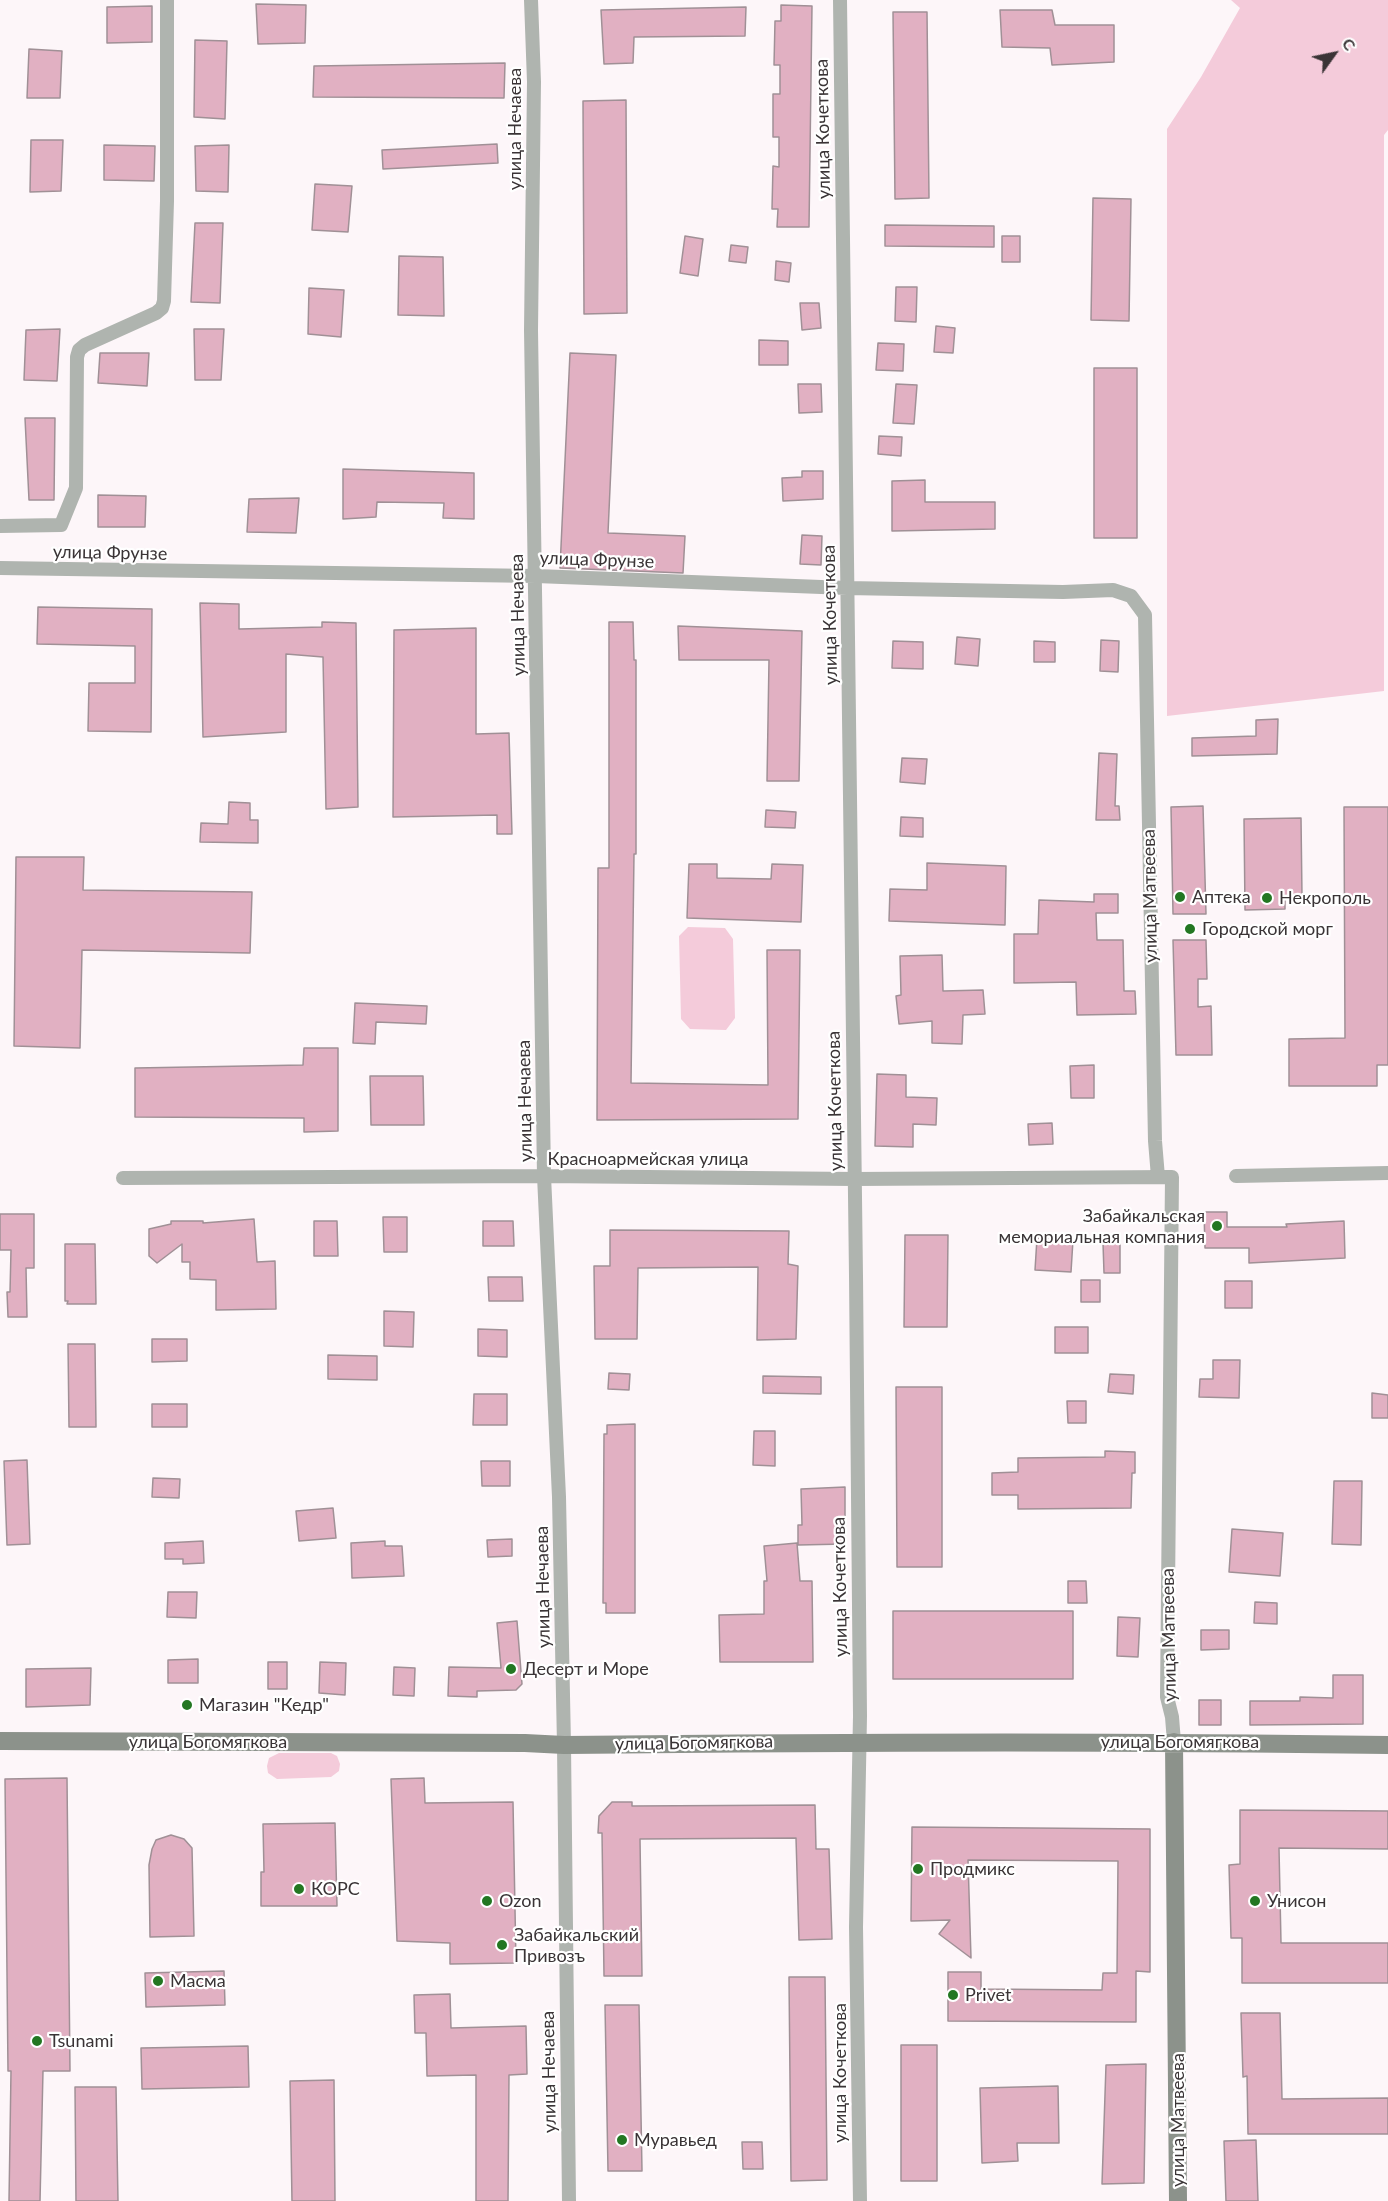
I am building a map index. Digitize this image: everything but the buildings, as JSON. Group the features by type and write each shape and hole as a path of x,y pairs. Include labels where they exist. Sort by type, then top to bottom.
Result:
{"street":[{"path":"0,526 61,525 76,488 77,357 79,350 162,308 167,201 167,0"},
{"name":"улица Нечаева","path":"531,0 534,82 531,330 544,1176 559,1497 569,2201"},
{"name":"улица Кочеткова","path":"840,0 854,1179 859,1742 856,1927 860,2201"},
{"name":"улица Фрунзе","path":"0,568 536,576 847,588 1063,592 1113,590 1131,596 1145,615"},
{"name":"улица Матвеева","path":"1145,615 1155,1141 1158,1177"},
{"path":"1236,1176 1388,1173"},
{"name":"Красноармейская улица","path":"123,1178 544,1176 854,1179 1172,1176"},
{"name":"улица Матвеева","path":"1172,1176 1167,1697 1172,1717 1174,1742 1178,2201"},
{"name":"улица Богомягкова","path":"0,1742 501,1742 564,1745 1174,1742 1388,1745"}],"shaded area":[{"path":"1231,0 1388,0 1388,130 1384,135 1384,691 1167,716 1167,129 1201,77 1240,8"},
{"path":"688,927 725,928 733,939 735,1018 726,1030 690,1029 681,1019 679,936"},
{"path":"279,1753 331,1753 337,1756 340,1764 339,1771 331,1777 277,1779 268,1773 267,1766 269,1758"}],"place":[{"name":"Аптека","path":"1180,897"},
{"name":"Некрополь","path":"1267,898"},
{"name":"Городской морг","path":"1190,929"},
{"name":"Забайкальская мемориальная компания","path":"1217,1226"},
{"name":"Десерт и Море","path":"511,1669"},
{"name":"Магазин \"Кедр\"","path":"187,1705"},
{"name":"Продмикс","path":"918,1869"},
{"name":"КОРС","path":"299,1889"},
{"name":"Ozon","path":"487,1901"},
{"name":"Унисон","path":"1255,1901"},
{"name":"Забайкальский Привозъ","path":"502,1945"},
{"name":"Масма","path":"158,1981"},
{"name":"Privet","path":"953,1995"},
{"name":"Tsunami","path":"37,2041"},
{"name":"Муравьед","path":"622,2140"}]}
